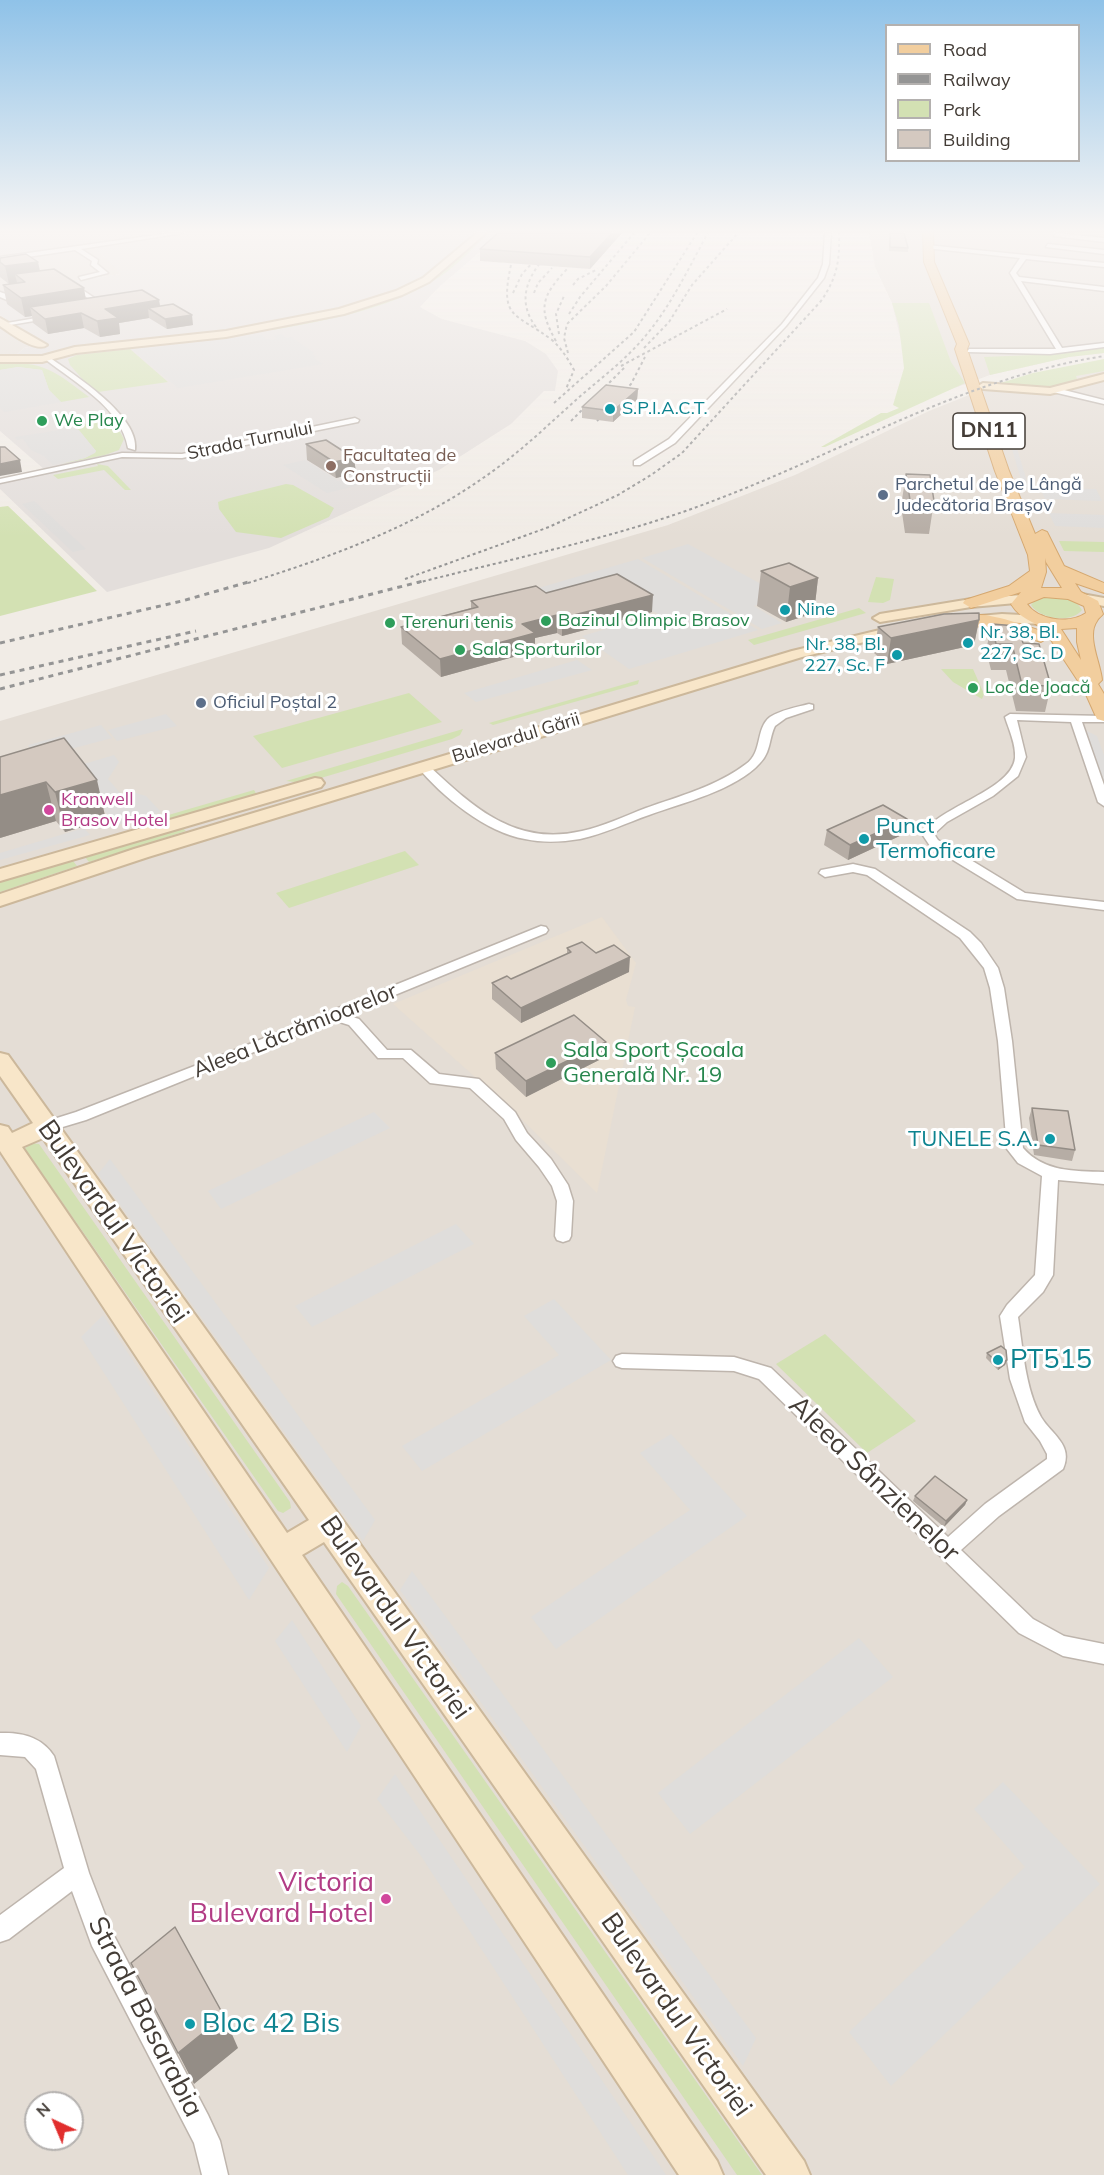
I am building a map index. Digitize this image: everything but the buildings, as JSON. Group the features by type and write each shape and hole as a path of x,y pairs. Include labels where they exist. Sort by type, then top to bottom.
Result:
{"main road":[{"path":"18,334 21,352"},
{"path":"19,334 42,345 62,349 219,334"},
{"path":"21,352 47,358 62,349 187,334"},
{"name":"DN11","path":"961,334 1022,491 1054,562 1078,597"},
{"path":"0,357 42,345"},
{"name":"DN11","path":"966,348 961,349 1002,471 1036,555 1038,571"},
{"path":"983,386 1056,390 1104,377"},
{"path":"1054,562 1077,578 1104,588"},
{"path":"1038,571 1038,581 1019,604 1023,611 1044,621 1068,624 1095,618"},
{"path":"971,603 1016,589 1038,571"},
{"path":"1024,597 1043,592 1104,602"},
{"name":"Bulevardul Gării","path":"0,875 850,626 891,616 1024,597"},
{"path":"1078,597 1094,608 1095,618"},
{"name":"Bulevardul Gării","path":"0,900 423,766 797,654 873,634 954,622 1002,618 1044,621"},
{"path":"1093,689 1094,669 1085,640 1084,627 1095,618"},
{"path":"1044,621 1067,650 1077,670 1093,689 1104,717"},
{"path":"954,622 998,622 1067,650"},
{"name":"Bulevardul Victoriei","path":"0,1060 790,2175"},
{"path":"3,1138 46,1127"},
{"name":"Bulevardul Victoriei","path":"3,1138 704,2175"},
{"path":"283,1551 328,1524"}],"street":[{"path":"637,463 672,441 776,334"},
{"path":"1050,334 1060,351"},
{"path":"966,348 1060,351 1104,345"},
{"path":"47,358 120,417 131,438 132,448"},
{"path":"1056,390 1104,402"},
{"name":"Strada Turnului","path":"122,456 131,457 144,454 182,456 355,420"},
{"path":"0,481 122,456 122,451 132,448 144,450 144,454"},
{"path":"423,766 484,820 514,834 549,839 568,837 601,828 729,780 753,764 763,753 767,728 774,720 808,707"},
{"path":"1104,717 1010,717 1020,754 1020,760 1014,772 970,805 934,825 928,834 934,843 1022,896 1104,906"},
{"path":"1075,718 1104,802"},
{"path":"825,873 853,868 871,872 965,935 976,946 991,968 997,988 1005,1041 1015,1149 1029,1165 1050,1174 1104,1178"},
{"name":"Aleea Lăcrămioarelor","path":"46,1127 91,1112 541,930"},
{"path":"333,1015 354,1022 383,1055 406,1053 435,1079 474,1083 510,1116 521,1136 545,1162 560,1185 565,1201 563,1236"},
{"path":"947,1550 1056,1463 1058,1453 1047,1435 1034,1422 1019,1379 1009,1316 1016,1305 1037,1289 1044,1275 1050,1174"},
{"name":"Aleea Sânzienelor","path":"622,1361 734,1364 765,1373 1026,1626 1051,1643 1074,1651 1104,1654"},
{"name":"Strada Basarabia","path":"5,1744 26,1745 35,1749 46,1764 78,1873 114,1964 207,2141 215,2175"},
{"path":"0,1930 78,1873"}],"shaded area":[{"path":"0,334 29,334 43,344 24,348 14,357 0,359"},
{"path":"28,334 500,334 525,341 546,354 558,371 555,391 544,391 511,424 439,470 269,548 107,592 0,489 0,480 45,470 0,431 0,359 14,357 24,348 42,344"},
{"path":"282,334 286,338 291,337 314,353 312,354 316,357 314,358 323,364 178,388 133,350 261,335 273,340 277,338 274,336"},
{"path":"900,334 1104,334 1104,353 1069,357 990,375 903,407 912,387"},
{"path":"1104,361 1104,2175 0,2175 0,721 668,525 795,475 929,411 994,385"},
{"path":"18,367 42,370 49,390 61,402 5,412 0,408 0,370"},
{"path":"1008,419 1029,488 1024,489 1003,420"},
{"path":"71,428 79,430 96,451 95,453 85,458 53,465 44,456 31,450 23,439 17,440 15,437 66,429 68,431"},
{"path":"305,460 338,481 360,476 371,482 327,493 283,465"},
{"path":"1040,488 1096,489 1102,501 1045,499"},
{"path":"34,501 86,549 73,552 22,504"},
{"path":"1049,513 1104,515 1104,528 1055,526"},
{"path":"688,544 783,596 754,606 782,623 762,629 642,558"},
{"path":"638,559 758,630 629,669 582,636 658,614 604,581 496,610 480,605"},
{"path":"577,660 592,670 476,702 464,693"},
{"path":"166,714 177,726 117,741 108,730"},
{"path":"101,725 112,738 37,758 28,745"},
{"path":"1083,729 1097,736 1104,755 1104,792"},
{"path":"114,755 119,762 108,779 121,794 136,793 146,796 161,812 115,826 99,803 84,764"},
{"path":"84,828 90,835 0,860 0,853"},
{"path":"602,917 636,963 626,1000 628,1006 635,1007 597,1193 511,1109 393,1004"},
{"path":"374,1112 390,1128 221,1209 208,1191"},
{"path":"110,1159 375,1520 363,1541 98,1174"},
{"path":"456,1224 474,1244 312,1327 295,1306"},
{"path":"554,1299 611,1360 422,1471 402,1446 559,1355 524,1316"},
{"path":"103,1315 269,1568 249,1600 81,1337"},
{"path":"671,1434 747,1516 556,1649 531,1617 690,1510 640,1453"},
{"path":"412,1571 756,2038 743,2066 400,1590"},
{"path":"292,1620 361,1726 347,1752 275,1641"},
{"path":"859,1638 893,1677 690,1834 658,1793"},
{"path":"395,1774 666,2175 628,2175 421,1856 377,1799"},
{"path":"1003,1782 1100,1884 891,2086 849,2032 1025,1867 974,1809"}],"green space":[{"path":"900,334 941,334 951,362 965,383 821,447 881,413 899,408 893,405 904,368"},
{"path":"1104,347 1104,353 1069,357 990,375 984,357 1033,355"},
{"path":"130,349 168,382 93,391 70,365 68,359 77,355"},
{"path":"1104,359 1104,371 1076,376 1077,379 1059,386 1046,386 1045,389 994,385 1033,373"},
{"path":"0,363 39,366 58,375 89,397 61,402 49,390 42,370 18,367 0,370"},
{"path":"113,419 124,439 119,450 61,464 85,458 96,451 75,426"},
{"path":"97,464 108,466 131,490 125,490 104,470 58,479 53,475 98,466"},
{"path":"286,484 293,485 334,508 329,517 281,538 236,532 219,509 218,502 226,499"},
{"path":"8,506 97,591 0,616 0,507"},
{"path":"1059,541 1104,542 1104,552 1064,551"},
{"path":"876,577 894,579 890,600 883,603 868,602"},
{"path":"1049,597 1072,601 1082,610 1071,617 1056,618 1041,614 1031,605 1036,599"},
{"path":"859,608 866,613 754,645 748,640"},
{"name":"Loc de Joacă","path":"941,669 973,669 984,694 982,699 953,682"},
{"path":"639,680 638,684 493,725 489,723"},
{"path":"409,693 442,722 282,768 253,736"},
{"path":"463,729 460,735 452,739 304,783 286,781"},
{"path":"254,790 257,795 160,821 159,818 165,816"},
{"path":"182,828 186,831 89,862 85,857"},
{"path":"405,851 419,865 289,908 276,893"},
{"path":"73,861 77,866 0,892 0,881"},
{"path":"30,1143 39,1144 290,1502 291,1508 283,1513 278,1511 25,1149"},
{"path":"825,1334 916,1421 867,1453 776,1364"},
{"path":"342,1582 348,1586 762,2175 737,2175 336,1594 337,1586"}],"railway":[{"path":"544,334 559,347 574,370 566,389"},
{"path":"552,334 556,341"},
{"path":"565,334 568,353"},
{"path":"554,403 631,334"},
{"path":"248,583 370,540 456,496 496,469 532,440 622,360 646,334"},
{"path":"644,348 657,334"},
{"path":"621,366 680,334"},
{"path":"405,579 549,527 618,495 651,475 682,453 790,334"},
{"path":"417,583 607,535 681,512 718,499 955,398 1053,366 1104,356"},
{"path":"597,421 631,384 645,357"},
{"path":"571,421 625,367"},
{"path":"0,643 182,601 252,581"},
{"path":"0,689 423,581"},
{"path":"0,675 196,631"}],"place":[{"name":"S.P.I.A.C.T.","path":"610,409"},
{"name":"We Play","path":"42,421"},
{"name":"Facultatea de Construcții","path":"331,466"},
{"name":"Parchetul de pe Lângă Judecătoria Brașov","path":"883,495"},
{"name":"Nine","path":"785,610"},
{"name":"Bazinul Olimpic Brasov","path":"546,621"},
{"name":"Terenuri tenis","path":"390,623"},
{"name":"Nr. 38, Bl. 227, Sc. D","path":"968,643"},
{"name":"Sala Sporturilor","path":"460,650"},
{"name":"Nr. 38, Bl. 227, Sc. F","path":"897,655"},
{"name":"Loc de Joacă","path":"973,688"},
{"name":"Oficiul Poștal 2","path":"201,703"},
{"name":"Kronwell Brasov Hotel","path":"49,810"},
{"name":"Punct Termoficare","path":"864,839"},
{"name":"Sala Sport Școala Generală Nr. 19","path":"551,1063"},
{"name":"TUNELE S.A.","path":"1050,1139"},
{"name":"PT515","path":"998,1360"},
{"name":"Victoria Bulevard Hotel","path":"386,1899"},
{"name":"Bloc 42 Bis","path":"190,2024"}]}
